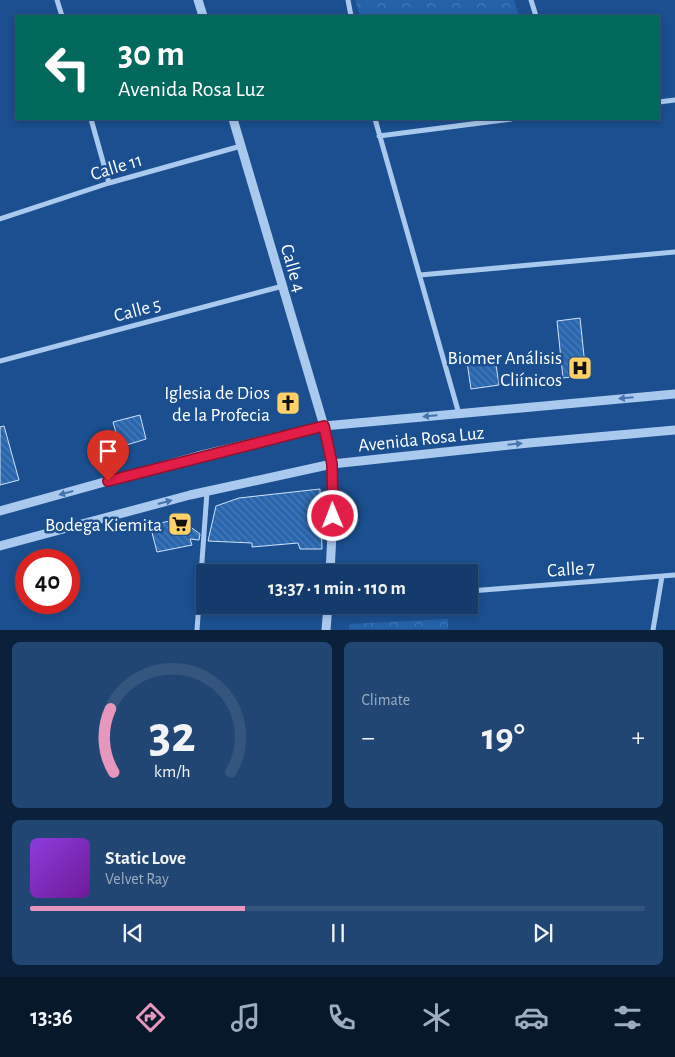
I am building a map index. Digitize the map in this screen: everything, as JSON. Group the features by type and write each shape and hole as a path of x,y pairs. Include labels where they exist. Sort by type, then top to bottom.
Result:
{"street":[{"path":"57,0 62,15"},
{"path":"198,0 203,15"},
{"path":"348,0 351,15"},
{"path":"531,0 536,15"},
{"path":"660,102 675,100"},
{"path":"91,120 109,183"},
{"name":"Calle 4","path":"233,120 324,426 332,464 333,516 330,564"},
{"path":"375,120 378,136 459,414"},
{"path":"378,136 503,120"},
{"name":"Calle 11","path":"0,219 109,183 242,146"},
{"path":"420,275 675,252"},
{"name":"Calle 5","path":"0,361 282,286"},
{"name":"Avenida Rosa Luz","path":"0,511 198,456 324,426 675,394"},
{"name":"Avenida Rosa Luz","path":"0,546 206,492 332,464 529,442 675,430"},
{"path":"197,630 206,492"},
{"name":"Calle 7","path":"478,590 675,575"},
{"path":"653,630 662,576"},
{"path":"326,630 327,614"}],"green space":[{"path":"355,0 514,0 519,15 360,15"},
{"path":"448,619 448,629 349,629 349,624"}],"building":[{"path":"580,318 586,375 563,378 557,321"},
{"path":"495,358 499,385 471,389 467,362"},
{"path":"140,415 146,439 120,447 113,422"},
{"path":"4,426 19,480 0,485 0,427"},
{"path":"320,489 322,549 300,549 298,543 252,547 252,543 208,541 216,506 239,498"},
{"path":"180,519 200,534 199,540 190,539 192,545 157,552 150,525"}],"place":[{"name":"Biomer Análisis Cliínicos","path":"580,368"},
{"name":"Iglesia de Dios de la Profecia","path":"288,403"},
{"name":"Bodega Kiemita","path":"180,524"}],"route":[{"path":"108,481 198,456 324,426 332,464 333,516"}]}
